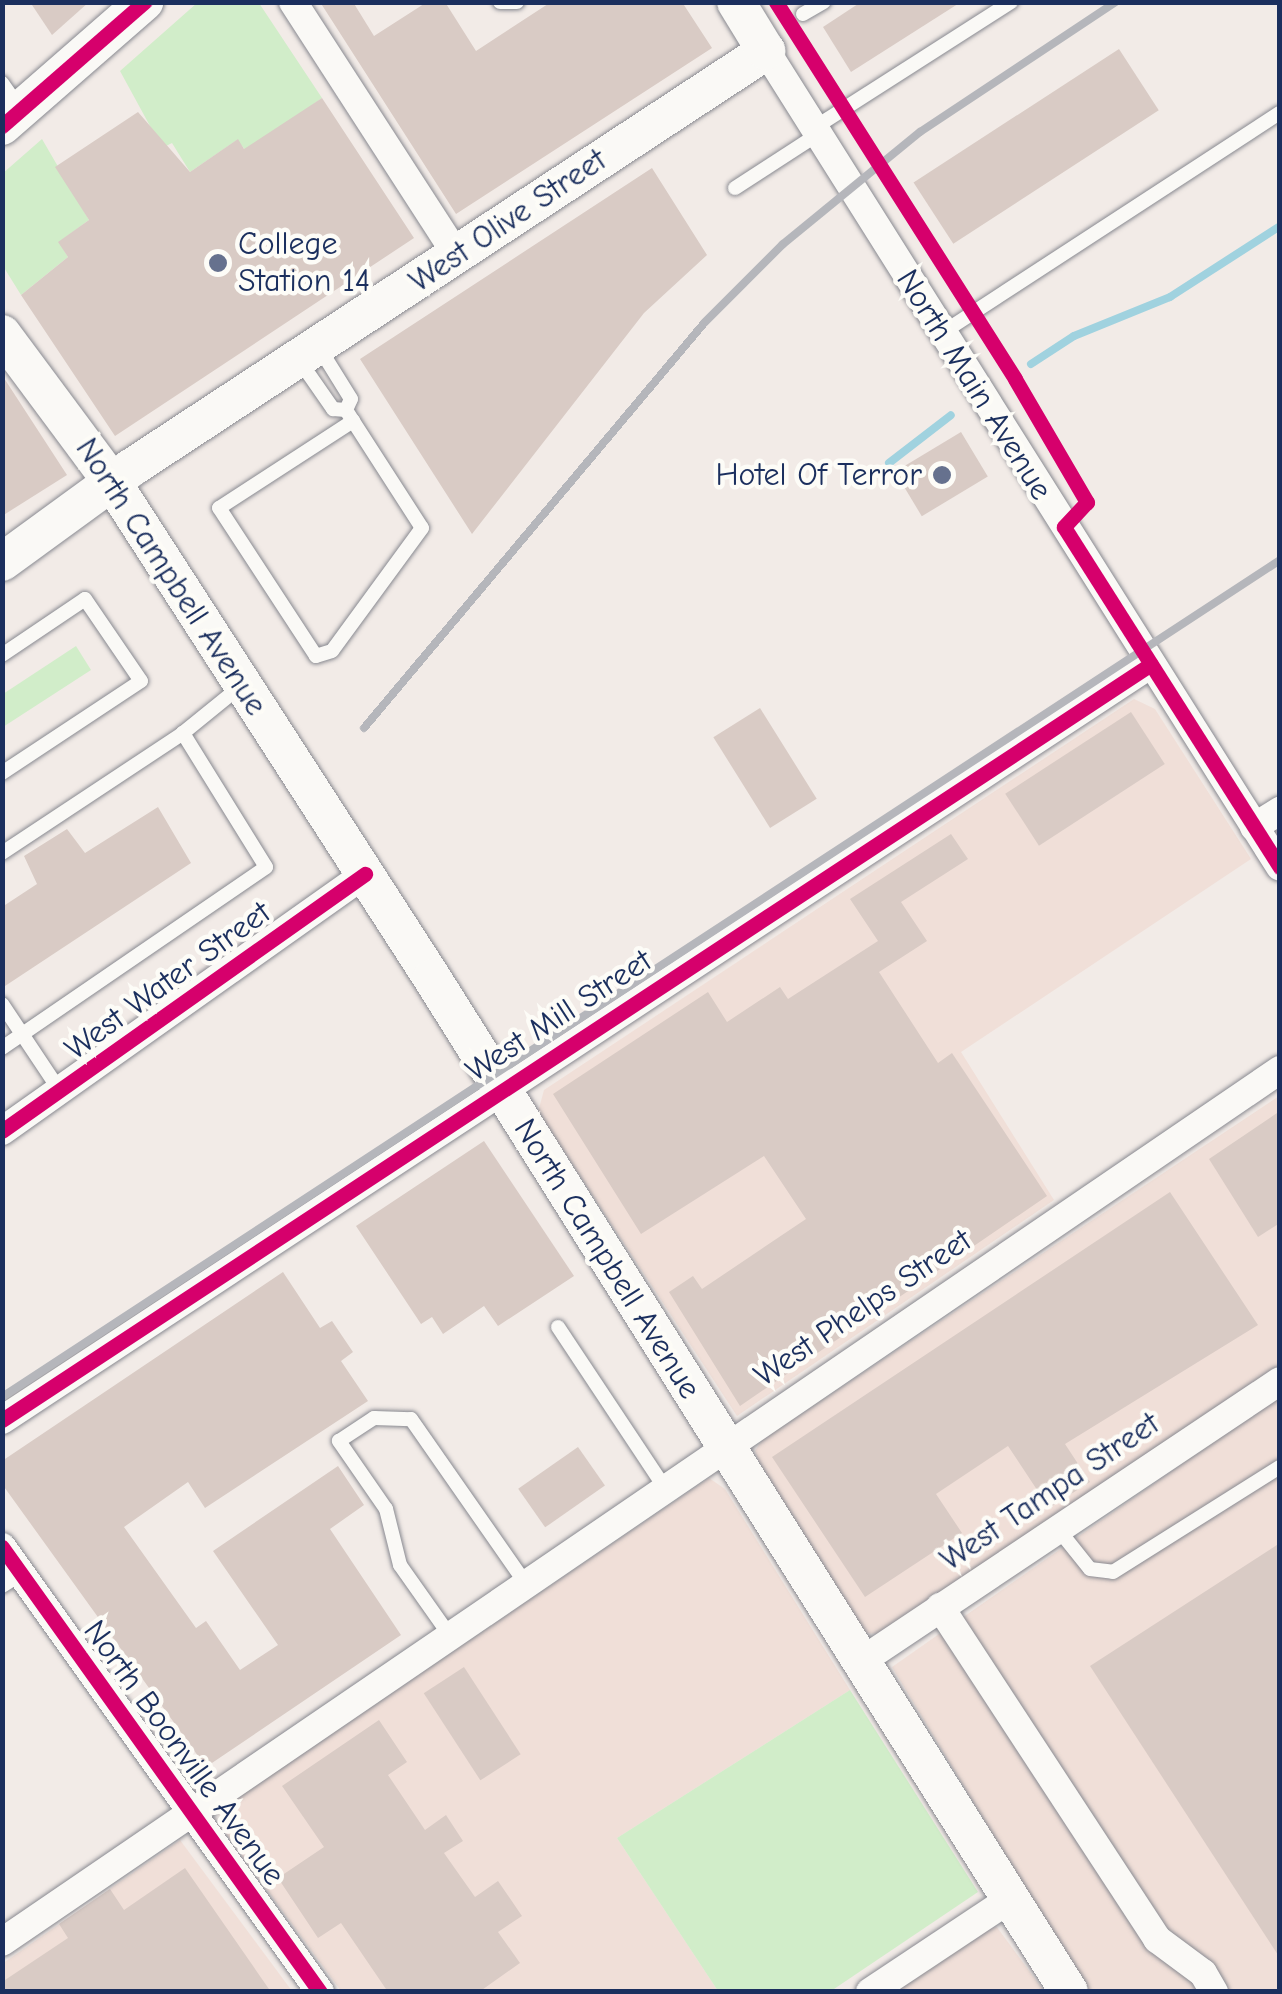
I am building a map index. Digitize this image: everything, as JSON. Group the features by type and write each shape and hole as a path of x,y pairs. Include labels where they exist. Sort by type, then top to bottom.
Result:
{"main road":[{"path":"9,106 144,2"},
{"name":"North Main Avenue","path":"736,2 766,50"},
{"name":"West Olive Street","path":"2,562 112,482 766,50"},
{"name":"North Campbell Avenue","path":"2,334 112,482 243,684 1069,1992"}],"street":[{"path":"293,2 456,254"},
{"name":"North Main Avenue","path":"766,50 1280,867"},
{"name":"West Mill Street","path":"2,1420 501,1087 1150,664"},
{"path":"1254,827 1280,811"},
{"name":"West Water Street","path":"2,1131 365,874"},
{"name":"West Phelps Street","path":"2,1942 723,1445 1280,1070"},
{"name":"West Tampa Street","path":"860,1662 1280,1381"},
{"name":"North Boonville Avenue","path":"2,1547 12,1580 190,1809 320,1992"},
{"path":"940,1607 1157,1939 1203,1973 1214,1992"},
{"path":"870,1992 1010,1898"}],"lane":[{"path":"500,2 517,2"},
{"path":"803,14 824,2"},
{"path":"735,188 1011,2"},
{"path":"942,333 1280,113"},
{"path":"309,352 333,409 349,416 422,528 332,651 316,656 219,508 349,416"},
{"path":"309,352 350,399 349,416"},
{"path":"2,654 85,599 141,681 2,773"},
{"path":"2,853 184,733 243,684"},
{"path":"2,1048 266,866 184,733"},
{"path":"2,1004 61,1091"},
{"path":"558,1327 663,1486"},
{"path":"448,1633 400,1565 386,1510 339,1441 374,1418 411,1420 524,1581"},
{"path":"1058,1528 1090,1569 1113,1572 1280,1467"}],"shaded area":[{"path":"1134,699 1155,709 1251,859 961,1052 1054,1200 737,1416 538,1112 544,1090"},
{"path":"1279,1096 1279,1369 878,1634 865,1633 760,1464 755,1451 762,1440"},
{"path":"1279,1396 1279,1991 1087,1991 892,1667"},
{"path":"709,1478 725,1489 850,1690 617,1838 718,1991 341,1991 221,1827 224,1807"},
{"path":"180,1840 292,1991 3,1991 2,1964"},
{"path":"996,1926 1044,1991 894,1992 989,1928"}],"green space":[{"path":"197,3 259,3 322,98 247,152 237,140 190,172 172,143 162,148 120,71"},
{"path":"42,139 89,220 59,242 68,257 21,295 3,266 2,174"},
{"path":"76,646 91,670 3,727 3,694"},
{"path":"850,1690 978,1892 831,1991 718,1991 617,1838"}],"building":[{"path":"30,2 89,2 52,35"},
{"path":"320,2 353,2 374,36 427,2 445,2 476,51 551,2 682,2 712,48 456,214"},
{"path":"861,2 961,2 851,72 823,27"},
{"path":"1119,49 1159,110 953,244 914,182"},
{"name":"College Station 14","path":"322,98 414,238 115,436 21,295 68,257 58,242 89,220 55,167 138,112 190,172 238,139 244,149"},
{"path":"652,168 707,255 644,313 472,534 360,359"},
{"path":"2,375 67,475 2,516"},
{"name":"Hotel Of Terror","path":"961,432 988,477 922,516 895,472"},
{"path":"760,708 817,799 770,828 713,737"},
{"path":"1131,712 1165,764 1039,846 1005,794"},
{"path":"158,807 191,863 2,988 2,907 37,884 24,856 67,829 85,853"},
{"path":"951,834 968,859 901,902 927,941 879,972 938,1063 952,1053 1047,1196 740,1406 669,1292 693,1276 702,1289 806,1219 764,1156 641,1234 553,1094 708,992 727,1022 780,987 788,999 878,941 850,899"},
{"path":"1280,1111 1280,1223 1258,1237 1209,1159"},
{"path":"484,1141 574,1276 498,1326 484,1306 443,1334 432,1317 421,1324 356,1226"},
{"path":"1170,1192 1258,1325 1065,1444 1090,1482 1049,1508 1008,1446 936,1494 962,1533 865,1597 772,1457"},
{"path":"283,1272 320,1328 332,1321 353,1352 341,1361 368,1401 205,1508 188,1482 124,1527 196,1628 206,1621 240,1670 278,1645 213,1551 338,1466 364,1505 330,1529 401,1635 206,1767 2,1484 2,1461"},
{"path":"578,1447 605,1486 545,1527 518,1489"},
{"path":"1280,1543 1280,1958 1090,1666"},
{"path":"464,1667 521,1754 480,1780 424,1693"},
{"path":"379,1720 407,1762 388,1775 425,1830 446,1815 463,1841 444,1853 475,1897 498,1881 522,1916 498,1932 520,1963 479,1992 388,1992 341,1923 318,1938 278,1878 324,1847 282,1786"},
{"path":"185,1868 271,1992 2,1992 2,1982 68,1938 59,1924 110,1889 124,1910"}],"waterway":[{"path":"1031,364 1074,336 1170,297 1280,226"},
{"path":"889,463 951,415"}],"railway":[{"path":"364,728 705,322 783,244 920,132 1116,2"},
{"path":"2,1397 1280,560"}],"cycle path":[{"path":"2,126 144,2"},
{"path":"776,2 1015,379 1087,502 1064,527 1280,867"},
{"path":"2,1420 1151,664"},
{"path":"2,1131 365,874"},
{"path":"2,1547 320,1992"}],"place":[{"name":"College Station 14","path":"218,263"},
{"name":"Hotel Of Terror","path":"942,475"}]}
